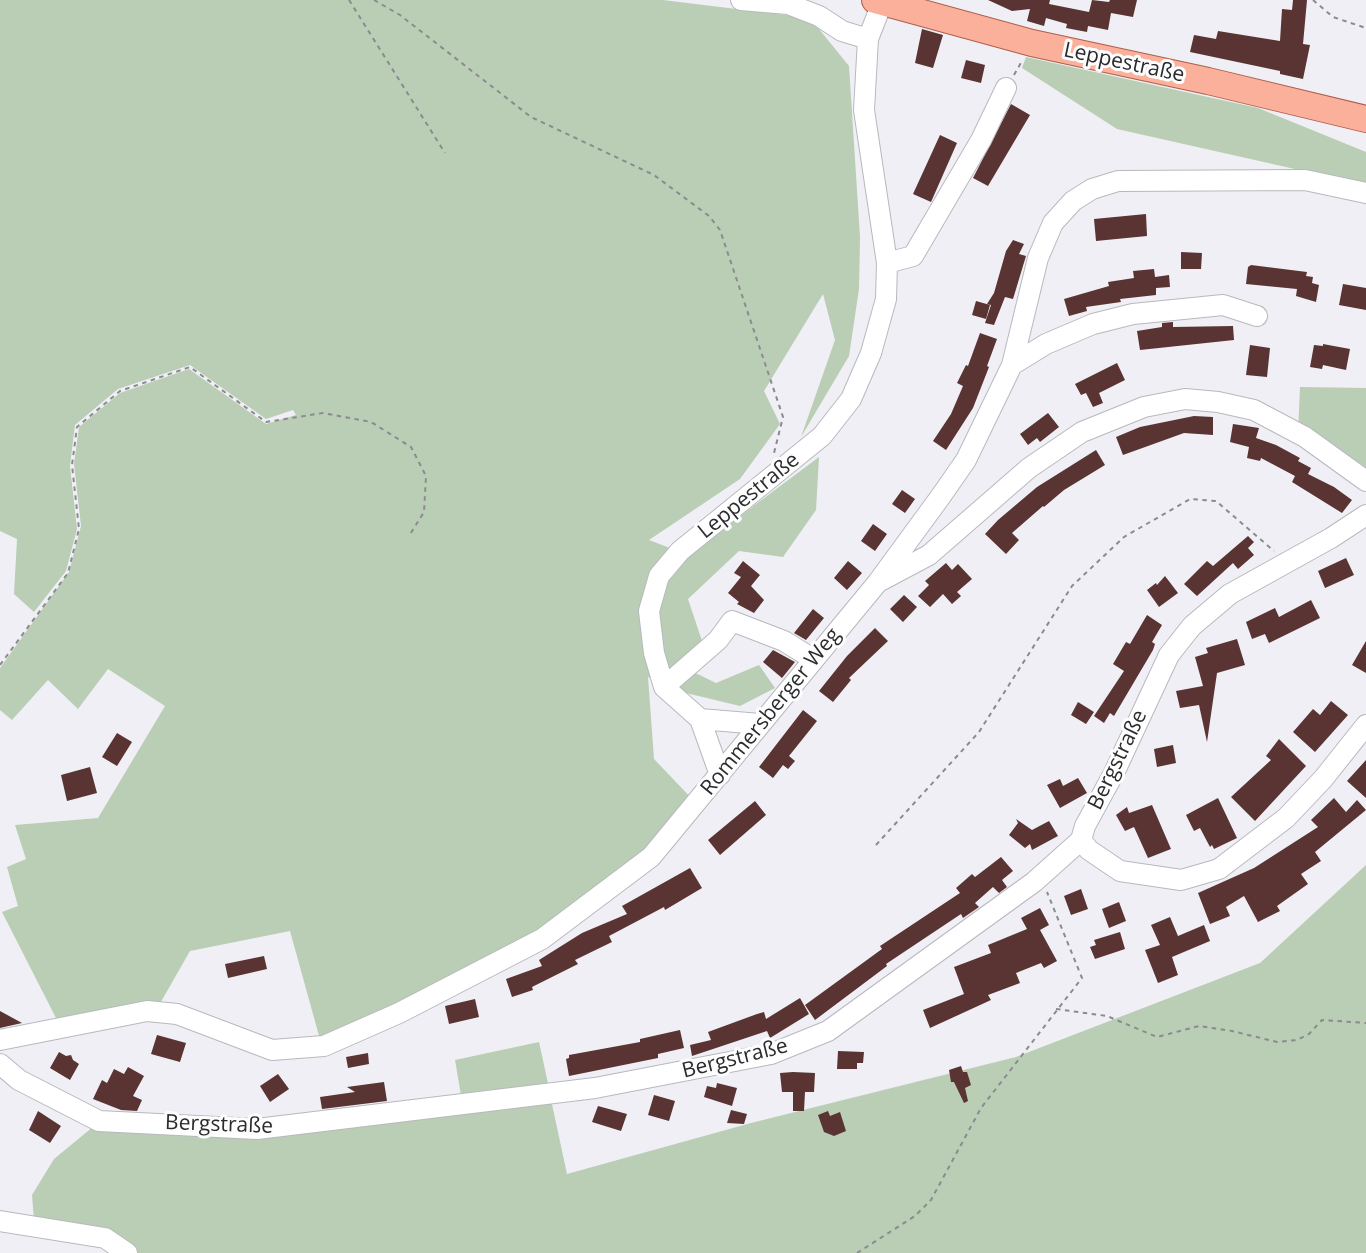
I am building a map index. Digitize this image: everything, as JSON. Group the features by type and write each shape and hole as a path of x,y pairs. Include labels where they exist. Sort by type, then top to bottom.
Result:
{"main road":[{"name":"Leppestraße","path":"879,1 1032,43 1219,83 1366,119"}],"street":[{"path":"741,0 788,4 819,16 842,31 868,39"},
{"name":"Leppestraße","path":"664,687 654,652 649,611 659,576 680,551 822,436 851,399 871,353 886,299 887,263 864,110 868,39 879,1"},
{"path":"887,263 913,256 981,140 1006,88"},
{"name":"Rommersberger Weg","path":"0,1040 147,1011 177,1014 272,1050 324,1046 399,1013 542,939 651,857 878,582 966,460 1012,365 1038,258 1053,223 1073,201 1092,189 1118,181 1305,180 1366,193"},
{"path":"1012,365 1046,344 1084,328 1133,314 1222,304 1257,316"},
{"path":"878,582 929,555 1029,468 1082,432 1144,408 1185,399 1218,402 1254,411 1305,437 1366,481"},
{"name":"Bergstraße","path":"0,1064 19,1080 99,1121 257,1129 596,1088 771,1054 828,1031 1038,879 1082,840 1085,826 1114,773 1169,655 1192,626 1230,594 1366,515"},
{"path":"720,775 700,719 664,687 718,640 732,621 784,641 813,659"},
{"path":"700,719 760,724"},
{"path":"1082,840 1089,850 1120,871 1181,879 1219,869 1286,818 1323,779 1366,725"},
{"path":"0,1221 105,1238 127,1253"}],"path":[{"path":"349,0 445,153"},
{"path":"374,0 400,15 531,117 654,174 709,216 720,230 783,417 766,482"},
{"path":"1313,0 1333,17 1366,28"},
{"path":"1006,88 1032,43"},
{"path":"0,665 68,573 79,529 72,465 77,427 120,391 190,367 266,422 323,413 371,422 411,447 426,476 424,512 409,536"},
{"path":"876,845 979,732 1072,586 1124,537 1190,499 1216,501 1286,563"},
{"path":"857,1253 915,1216 931,1200 981,1108 1082,978 1046,891 1038,879"},
{"path":"1056,1009 1107,1016 1157,1037 1198,1026 1232,1031 1277,1042 1297,1040 1309,1034 1322,1020 1366,1023"}],"green space":[{"path":"0,0 663,0 810,18 849,66 860,237 859,289 849,356 801,437 835,340 823,294 764,391 780,424 740,479 649,540 688,555 819,457 816,510 783,557 739,551 688,599 703,644 679,665 716,683 759,665 775,688 740,706 682,692 648,677 654,759 695,802 648,856 540,929 321,1043 290,931 190,951 158,1007 58,1022 2,912 18,906 7,867 26,859 15,825 98,818 165,706 108,669 78,709 48,680 12,720 0,710 0,668 69,572 81,526 74,464 79,427 120,393 189,369 266,424 296,415 293,410 266,419 190,365 118,389 75,425 70,466 77,529 66,571 34,612 14,594 17,539 0,531"},
{"path":"1026,57 1258,108 1366,152 1366,185 1117,129 1022,68"},
{"path":"1300,387 1366,388 1366,481 1298,434"},
{"path":"1366,865 1366,1253 137,1253 107,1236 34,1220 32,1195 54,1159 94,1126 128,1130 550,1095 567,1174 751,1123 1016,1057 1260,963"},
{"path":"539,1042 549,1088 462,1101 455,1060"}],"building":[{"path":"988,0 1050,0 1049,4 1089,12 1092,0 1109,2 1110,0 1137,0 1133,17 1111,13 1108,30 1088,26 1087,32 1066,28 1067,24 1046,18 1044,26 1027,21 1030,9 1012,11"},
{"path":"1293,0 1307,0 1303,44 1310,45 1303,79 1280,74 1280,71 1190,52 1194,35 1216,39 1218,31 1280,41 1282,9 1292,10"},
{"path":"922,29 943,35 933,68 915,63"},
{"path":"966,60 985,65 981,83 961,78"},
{"path":"1011,104 1030,115 988,186 973,178"},
{"path":"940,135 957,143 931,202 913,194"},
{"path":"1146,214 1147,236 1096,241 1094,219"},
{"path":"1013,240 1024,244 1019,254 1026,256 1013,299 1005,297 994,325 985,323 991,305 987,304 994,293 1006,251"},
{"path":"1181,252 1202,253 1201,269 1181,269"},
{"path":"1251,265 1307,272 1306,276 1313,277 1312,283 1319,285 1316,302 1296,296 1297,289 1246,284 1248,267"},
{"path":"1154,269 1155,277 1169,275 1170,287 1156,288 1156,295 1120,299 1121,302 1086,307 1087,311 1069,316 1064,299 1109,286 1108,282 1134,278 1133,271"},
{"path":"1343,284 1366,288 1366,310 1339,305"},
{"path":"976,301 990,305 986,319 972,315"},
{"path":"1173,322 1173,327 1233,326 1234,340 1140,350 1137,331 1162,327 1162,323"},
{"path":"980,333 997,339 987,366 989,367 973,408 946,450 933,441 951,414 963,386 957,383 966,365 968,366"},
{"path":"1323,344 1350,349 1346,370 1323,365 1322,369 1310,367 1314,345 1323,346"},
{"path":"1250,345 1270,348 1267,377 1246,375"},
{"path":"1117,363 1125,380 1099,393 1103,403 1093,407 1086,393 1081,395 1075,384"},
{"path":"1048,413 1059,427 1040,442 1037,438 1028,445 1020,434"},
{"path":"1194,416 1213,417 1213,435 1184,433 1123,455 1116,437 1140,427"},
{"path":"1233,424 1259,428 1256,438 1276,445 1300,458 1298,461 1311,468 1308,474 1334,487 1352,500 1342,513 1292,482 1295,476 1261,458 1260,461 1247,458 1249,447 1230,442"},
{"path":"1096,450 1105,465 1064,490 1012,533 1019,540 1006,554 985,534 1037,487"},
{"path":"902,490 915,499 905,513 892,504"},
{"path":"873,524 887,534 875,551 861,541"},
{"path":"1248,536 1254,542 1248,548 1254,555 1238,569 1233,563 1197,596 1184,584 1207,561 1213,566"},
{"path":"1346,558 1354,575 1325,588 1318,571"},
{"path":"743,561 760,575 751,586 764,600 754,613 737,604 739,602 728,593 741,577 734,573"},
{"path":"848,561 862,573 847,590 834,578"},
{"path":"946,563 952,570 958,564 972,579 957,592 961,596 952,604 943,594 930,607 918,596 929,585 925,581"},
{"path":"1165,576 1178,593 1159,607 1147,590 1156,583 1157,585"},
{"path":"904,595 917,607 903,622 890,609"},
{"path":"1311,600 1320,618 1269,643 1265,634 1252,639 1246,622 1275,608 1279,617"},
{"path":"813,609 824,618 806,640 794,633"},
{"path":"1147,615 1162,625 1152,642 1155,644 1153,650 1114,716 1110,713 1104,723 1094,716 1124,671 1113,664 1126,642 1130,644"},
{"path":"875,628 888,641 849,678 851,680 833,702 819,691 847,656"},
{"path":"1237,639 1245,665 1217,673 1207,742 1199,705 1180,708 1176,691 1203,686 1195,657 1208,653 1206,648"},
{"path":"1366,641 1366,673 1352,665"},
{"path":"773,650 795,662 782,678 763,662"},
{"path":"1331,701 1348,715 1315,752 1293,732 1313,709 1320,715"},
{"path":"1078,702 1094,712 1086,724 1071,715"},
{"path":"803,710 817,721 789,756 795,761 788,769 783,765 773,778 759,767"},
{"path":"117,733 132,742 117,766 102,757"},
{"path":"1279,739 1306,766 1255,821 1231,797 1271,760 1266,756"},
{"path":"1173,745 1176,763 1157,767 1154,749"},
{"path":"1366,760 1366,798 1347,781"},
{"path":"90,767 97,793 67,801 61,775"},
{"path":"1078,778 1087,793 1060,808 1047,785 1060,779 1063,786"},
{"path":"1218,798 1237,838 1214,849 1212,845 1210,847 1200,828 1194,831 1186,815"},
{"path":"1334,798 1346,812 1357,800 1366,810 1315,852 1321,861 1301,874 1308,884 1277,906 1280,911 1258,922 1244,896 1226,907 1230,916 1210,924 1198,893 1254,868 1318,827 1311,820"},
{"path":"755,801 766,815 720,855 708,840"},
{"path":"1152,805 1171,849 1148,858 1134,827 1125,831 1116,815 1127,807 1129,813"},
{"path":"1016,819 1032,830 1049,821 1058,836 1032,850 1030,844 1025,848 1009,835 1018,823"},
{"path":"1001,857 1013,871 1002,880 1007,887 999,893 993,887 975,903 979,907 963,918 961,914 886,964 887,966 815,1020 805,1005 882,949 880,946 960,893 956,888 972,874 975,877"},
{"path":"690,868 702,888 665,910 664,907 609,936 612,942 575,960 578,964 532,987 533,990 512,997 506,979 542,966 539,960 582,933 627,914 622,906"},
{"path":"1081,889 1088,909 1071,915 1064,896"},
{"path":"1119,902 1126,921 1109,928 1102,909"},
{"path":"1040,908 1049,925 1040,930 1057,961 1044,968 1041,963 1016,973 1020,983 988,995 991,1000 930,1028 923,1010 964,994 954,967 991,953 988,945 1027,929 1021,918"},
{"path":"1170,917 1178,936 1204,925 1210,941 1172,957 1178,975 1158,983 1145,950 1160,945 1151,925"},
{"path":"1120,932 1125,949 1095,959 1090,947 1096,945 1094,940"},
{"path":"264,956 267,969 228,978 225,964"},
{"path":"800,998 809,1014 770,1038 767,1031 692,1056 690,1045 711,1040 708,1032 764,1012 766,1019"},
{"path":"475,999 479,1017 449,1024 445,1006"},
{"path":"0,1011 22,1023 0,1028"},
{"path":"680,1030 684,1048 658,1054 658,1058 569,1076 566,1059 569,1055 640,1042 640,1039"},
{"path":"157,1035 186,1043 180,1062 151,1054"},
{"path":"838,1051 864,1052 863,1063 857,1063 857,1069 837,1069"},
{"path":"59,1052 66,1056 71,1055 73,1060 79,1064 70,1080 50,1068"},
{"path":"368,1053 369,1064 348,1068 346,1057"},
{"path":"961,1066 963,1072 967,1072 971,1085 965,1088 968,1101 964,1103 954,1082 951,1082 949,1070"},
{"path":"128,1067 144,1076 133,1096 142,1100 137,1111 121,1110 93,1099 102,1080 107,1083 114,1069 124,1074"},
{"path":"780,1073 815,1073 814,1092 805,1092 804,1111 793,1111 793,1092 782,1092"},
{"path":"278,1074 289,1089 270,1102 260,1086"},
{"path":"384,1082 387,1101 322,1109 320,1097 355,1092 347,1087"},
{"path":"717,1083 737,1088 732,1106 704,1097 707,1086 716,1088"},
{"path":"654,1095 675,1101 669,1121 648,1115"},
{"path":"598,1106 627,1114 621,1131 592,1122"},
{"path":"731,1110 747,1114 744,1124 727,1123"},
{"path":"38,1111 61,1126 50,1143 29,1130"},
{"path":"828,1111 830,1116 840,1112 846,1131 834,1136 824,1132 818,1115"}]}
